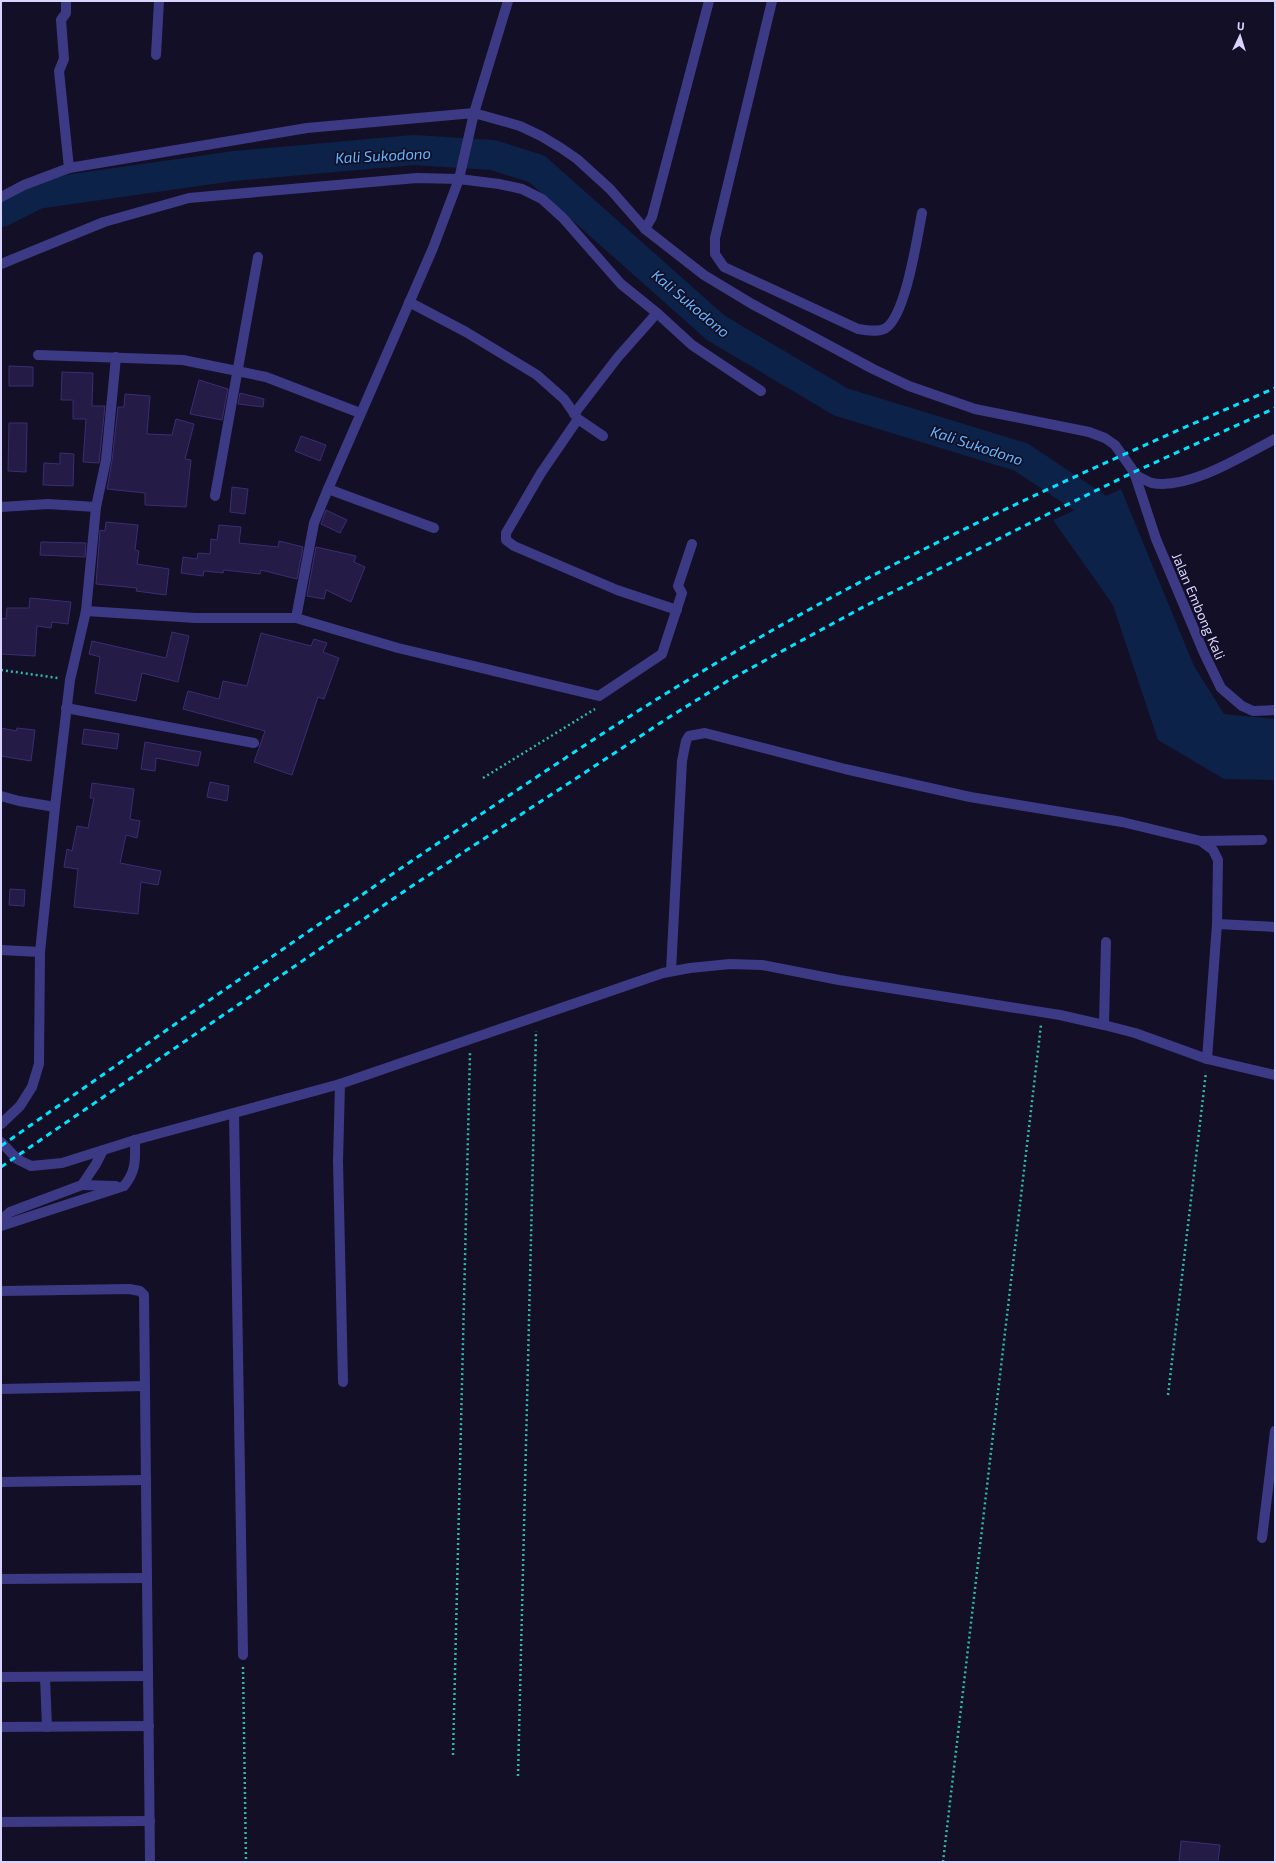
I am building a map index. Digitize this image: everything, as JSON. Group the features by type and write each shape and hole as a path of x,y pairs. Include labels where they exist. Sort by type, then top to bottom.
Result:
{"street":[{"path":"66,1 66,13 61,20 64,59 59,71 69,168"},
{"path":"156,55 159,1"},
{"path":"296,618 314,523 433,248 460,176 474,113 508,1"},
{"path":"645,229 652,217 709,1"},
{"path":"772,1 715,238 715,254 719,260 724,266 858,329 873,331 886,328 893,319 906,291 922,213"},
{"path":"1,197 24,185 69,168 307,128 474,113"},
{"name":"Jalan Embong Kali","path":"474,113 520,126 541,136 572,155 610,190 645,229 679,257 727,289 873,369 909,386 975,409 1089,432 1105,438 1123,455 1135,475 1156,539 1204,653 1221,688 1242,706 1253,711 1275,710"},
{"path":"1,264 104,222 189,198 379,181 460,176 512,186 536,195 563,218 621,284 657,313 692,345 761,391"},
{"path":"215,496 258,257"},
{"path":"409,302 466,332 537,375 564,399 576,416 603,436"},
{"path":"657,313 618,357 576,416 506,533 506,540 514,546 617,590 677,610"},
{"path":"38,355 183,360 266,377 360,414"},
{"path":"1,1124 20,1106 28,1094 32,1087 39,1064 40,952 55,807 70,680 86,611 96,507 106,460 116,357"},
{"path":"1135,475 1151,482 1166,483 1186,480 1201,476 1275,439"},
{"path":"328,489 434,528"},
{"path":"1,507 48,504 96,507"},
{"path":"86,611 195,618 296,618 398,648 599,696 662,654 682,593 678,586 692,544"},
{"path":"66,708 254,743"},
{"path":"671,971 682,761 686,741 689,736 705,733 845,769 962,795 1122,822 1201,841 1262,840"},
{"path":"1,796 19,802 55,807"},
{"path":"1201,841 1213,850 1218,860 1217,924 1207,1060"},
{"path":"1217,924 1275,927"},
{"path":"1104,1025 1106,942"},
{"path":"1,950 40,952"},
{"path":"1,1142 17,1159 31,1166 62,1163 135,1140 340,1084 671,971 730,964 762,965 839,980 1042,1013 1104,1025 1135,1033 1207,1060 1275,1075"},
{"path":"340,1084 338,1161 343,1382"},
{"path":"234,1113 243,1655"},
{"path":"1,1226 124,1186 132,1177 135,1167 135,1140"},
{"path":"82,1185 96,1164 103,1150"},
{"path":"1,1220 10,1212 82,1185 124,1186"},
{"path":"1,1291 129,1289 140,1291 144,1295 150,1862"},
{"path":"1,1389 145,1386"},
{"path":"1262,1538 1275,1431"},
{"path":"1,1482 146,1480"},
{"path":"1,1579 147,1578"},
{"path":"1,1677 148,1676"},
{"path":"45,1677 47,1726"},
{"path":"1,1727 149,1726"},
{"path":"1,1822 150,1820"}],"path":[{"path":"1,670 70,680"},
{"path":"483,778 601,706 599,696"},
{"path":"943,1862 1042,1013"},
{"path":"518,1776 536,1016"},
{"path":"453,1755 470,1039"},
{"path":"1168,1395 1207,1060"},
{"path":"243,1655 246,1862"}],"water":[{"path":"1121,489 1194,666 1224,714 1275,719 1275,780 1224,779 1158,740 1113,605 1053,520"}],"building":[{"path":"9,366 33,367 33,386 9,386"},
{"path":"62,372 93,373 92,406 105,406 99,463 83,462 86,419 73,419 73,400 61,400"},
{"path":"199,380 228,389 222,420 190,414"},
{"path":"240,393 264,399 263,407 238,404"},
{"path":"125,394 150,396 147,434 172,435 176,419 194,424 185,459 191,460 186,507 145,505 145,493 107,489 112,461 118,407 124,407"},
{"path":"9,423 27,423 26,472 8,471"},
{"path":"301,436 326,445 320,461 295,451"},
{"path":"60,453 74,454 73,486 43,485 44,463 60,464"},
{"path":"232,487 248,489 245,514 230,512"},
{"path":"326,510 347,520 340,533 321,524"},
{"path":"106,522 138,525 135,550 139,551 137,564 169,569 166,595 136,591 137,588 96,584 100,530 105,531"},
{"path":"219,525 241,527 239,543 278,547 279,541 303,547 297,579 261,570 260,574 224,570 223,573 204,571 203,576 181,573 183,557 197,559 198,553 210,554 211,539 217,540"},
{"path":"41,542 86,543 85,557 40,555"},
{"path":"316,547 356,556 354,562 365,567 351,602 326,590 324,599 307,596"},
{"path":"30,598 71,602 68,624 52,622 51,628 37,626 35,656 1,654 1,618 6,619 7,608 29,608"},
{"path":"172,632 189,636 178,682 142,673 136,701 95,693 100,657 89,654 92,641 166,658"},
{"path":"261,633 311,646 314,639 327,643 323,652 339,658 324,699 318,697 292,775 254,762 265,731 183,709 188,691 219,699 223,681 247,686"},
{"path":"1,728 16,731 17,728 35,730 31,761 1,756"},
{"path":"84,729 119,734 117,749 82,744"},
{"path":"145,742 201,752 198,766 156,758 155,771 141,769"},
{"path":"210,782 229,786 227,801 207,797"},
{"path":"92,783 134,789 130,819 140,821 137,838 126,835 120,863 161,871 158,885 141,882 138,914 74,907 78,869 64,867 67,849 72,851 77,826 88,828 94,798 90,798"},
{"path":"10,889 25,890 24,906 9,905"},
{"path":"1181,1841 1220,1845 1218,1862 1179,1862"}],"waterway":[{"name":"Kali Sukodono","path":"1,212 37,194 234,166 414,150 493,155 537,169 716,328 841,402 1021,457 1096,507 1112,537"}],"railway":[{"path":"1,1146 404,866 586,744 713,665 781,625 849,588 989,517 1131,451 1275,388"},
{"path":"1,1167 412,886 671,716 729,680 867,605 1046,515 1134,472 1275,408"}]}
